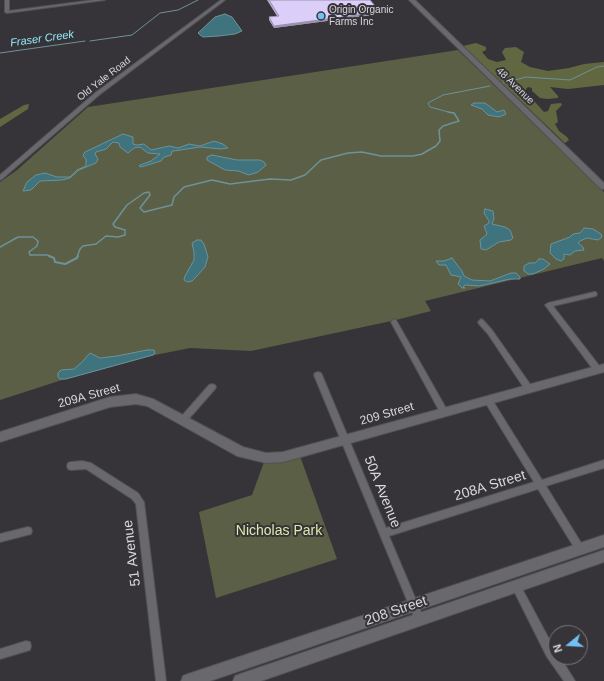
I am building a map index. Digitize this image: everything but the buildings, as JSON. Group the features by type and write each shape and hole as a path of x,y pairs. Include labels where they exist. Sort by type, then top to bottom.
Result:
{"main road":[{"name":"48 Avenue","path":"412,0 604,187"},
{"name":"209 Street","path":"183,420 241,452 262,457 283,457 601,369"},
{"name":"209A Street","path":"0,437 110,402 126,399 150,402 183,420"},
{"name":"208 Street","path":"188,681 604,541"},
{"name":"208 Street","path":"240,681 604,556"}],"street":[{"path":"7,0 7,12 103,0"},
{"name":"Old Yale Road","path":"0,178 97,94 223,0"},
{"path":"594,294 548,305 601,369"},
{"path":"394,322 444,412"},
{"path":"481,322 490,332 529,388"},
{"name":"50A Avenue","path":"318,376 419,619"},
{"path":"183,420 212,387"},
{"path":"488,400 580,549"},
{"name":"208A Street","path":"384,534 604,464"},
{"name":"51 Avenue","path":"71,466 88,466 135,496 140,502 161,681"},
{"path":"0,538 28,531"},
{"path":"516,586 551,653 570,681"},
{"path":"0,654 26,646"}],"green space":[{"path":"476,43 486,47 486,50 482,52 488,59 497,62 506,60 502,52 505,48 516,47 524,52 521,62 530,67 548,71 604,62 604,85 568,89 550,87 558,98 547,99 540,98 532,91 532,88 528,87 526,89 526,92 544,112 548,111 551,104 561,103 562,105 556,111 558,122 555,124 559,131 569,140 565,143 463,46"},
{"path":"458,50 604,192 604,261 602,258 425,301 431,311 396,320 251,351 190,348 150,356 62,380 0,400 0,182 17,170 88,107"},
{"path":"29,104 28,109 0,127 0,119 24,105"},
{"name":"Nicholas Park","path":"300,456 337,559 216,598 199,512 252,495 264,462"}],"water":[{"path":"225,14 232,17 242,31 235,34 203,37 198,33 215,17"},
{"path":"474,103 485,103 497,112 504,110 506,114 499,117 488,115 482,109 471,105"},
{"path":"123,134 133,137 133,144 144,144 151,150 169,146 178,148 189,144 200,146 214,141 223,144 228,148 221,149 200,147 172,151 171,155 164,157 161,161 141,167 139,166 151,161 160,154 148,153 140,147 134,148 128,153 120,147 119,143 113,142 106,149 96,152 95,154 98,159 96,163 79,170 70,178 40,181 31,190 23,191 27,182 36,175 45,173 57,177 70,177 77,170 86,166 86,159 83,156 85,152"},
{"path":"212,155 237,160 260,160 266,165 258,172 249,175 238,171 225,170 207,160 207,157"},
{"path":"485,209 493,211 494,219 492,224 505,227 510,230 513,238 511,240 499,242 486,250 481,249 480,240 487,234 484,226 489,223 484,213"},
{"path":"584,228 593,229 601,234 602,237 598,240 587,238 580,241 578,243 584,250 575,251 570,255 564,254 564,259 561,261 556,259 550,253 551,244 570,237 573,234 580,233"},
{"path":"197,240 201,240 204,244 208,257 205,267 192,281 187,282 184,280 185,276 194,260 192,243"},
{"path":"452,258 464,276 472,280 490,281 511,273 516,273 520,279 510,279 479,286 465,285 463,287 465,288 462,288 458,284 461,277 451,275 446,265 439,265 436,261 444,261"},
{"path":"539,259 543,259 550,264 544,269 533,274 528,274 524,271 524,266 529,263 535,263"},
{"path":"154,350 155,353 153,355 66,379 60,379 58,377 58,373 61,370 74,369 90,353 100,358"}],"waterway":[{"name":"Fraser Creek","path":"90,41 132,35 160,13 178,10 198,0"},
{"name":"Fraser Creek","path":"0,53 85,41"},
{"path":"503,83 526,77 570,80 597,67 604,66"},
{"path":"449,112 430,107 428,103 443,95 490,86"},
{"path":"77,257 83,246 96,244 106,236 118,237 125,235 125,230 115,227 113,224 127,205 144,193 149,192 150,195 140,208 144,212 172,205 174,197 184,187 212,180 230,184 270,179 291,180 305,175 321,160 348,153 362,152 381,156 413,156 422,154 436,146 440,141 439,130 443,126 459,121 454,113 449,112"},
{"path":"0,247 18,237 33,237 38,241 37,246 29,252 30,255 48,255 50,256"},
{"path":"50,256 54,258 55,262 65,264 78,256"}],"place":[{"name":"Origin Organic Farms Inc","path":"321,16"}]}
